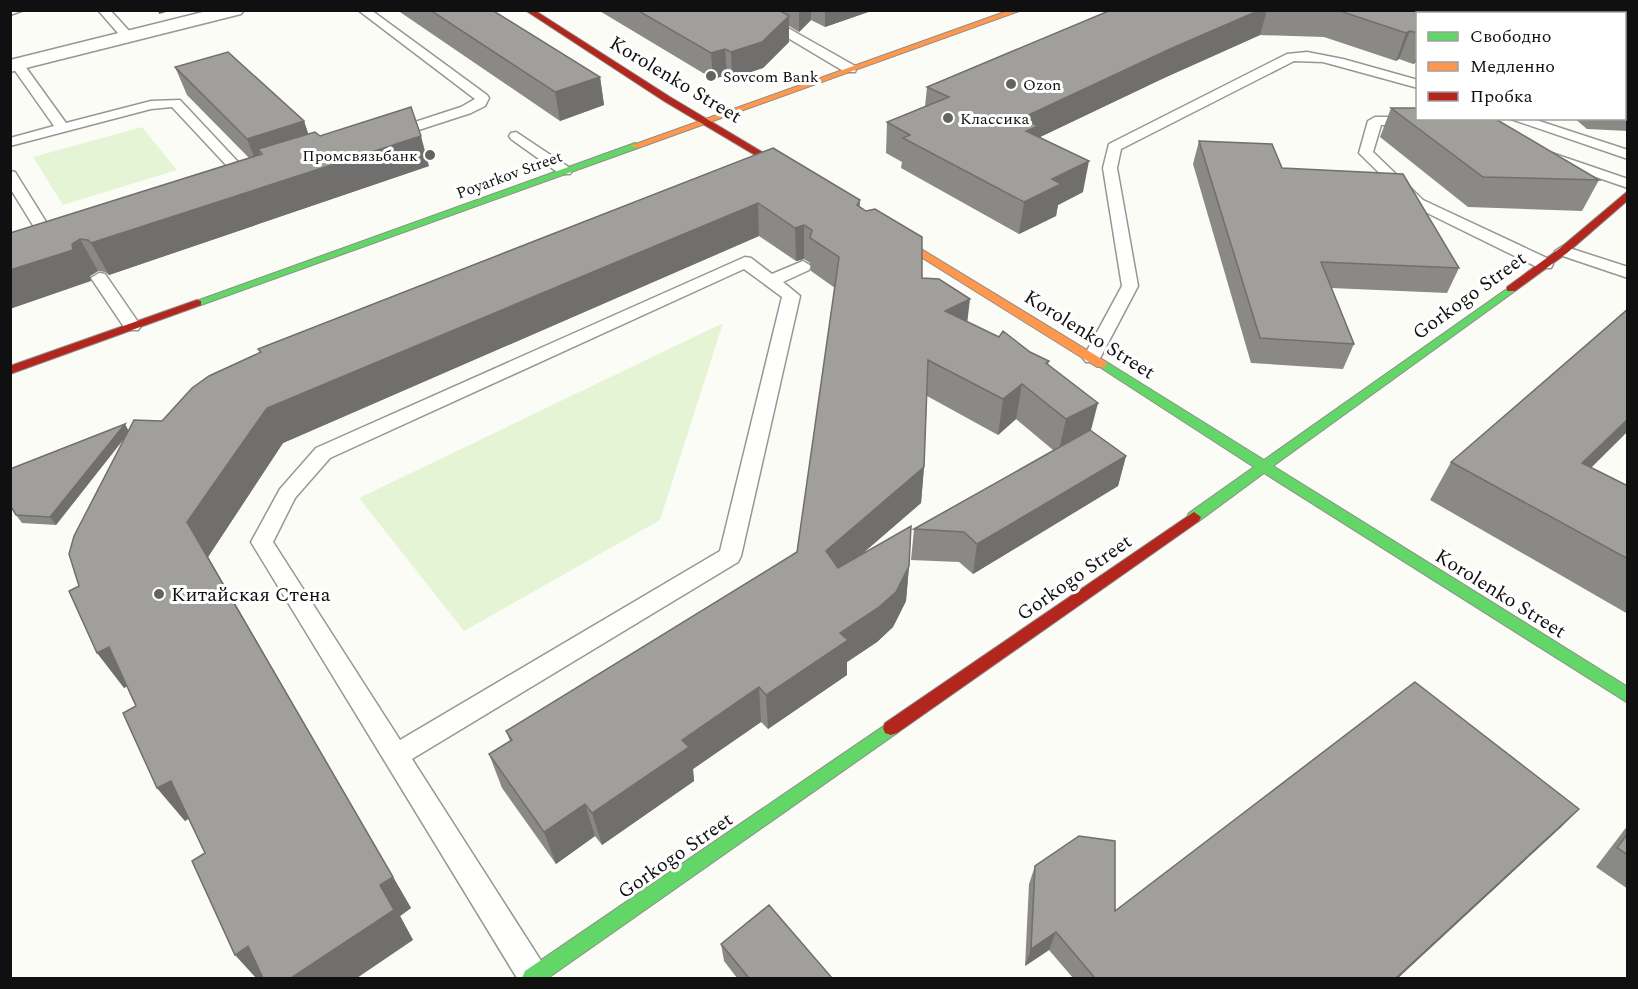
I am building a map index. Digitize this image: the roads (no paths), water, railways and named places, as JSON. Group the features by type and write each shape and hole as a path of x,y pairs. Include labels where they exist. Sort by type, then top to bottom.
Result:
{"street":[{"path":"14,66 235,10"},
{"name":"Korolenko Street","path":"528,10 704,121 805,181"},
{"name":"Poyarkov Street","path":"10,370 1019,10"},
{"name":"Gorkogo Street","path":"534,978 1266,467 1563,251 1621,206 1628,194"},
{"name":"Korolenko Street","path":"875,230 1092,358 1628,696"}],"lane":[{"path":"10,12 19,10"},
{"path":"103,10 128,37"},
{"path":"363,10 482,98 480,111 378,138"},
{"path":"760,15 850,69"},
{"path":"1092,358 1130,286 1110,168 1114,147 1291,57 1320,57 1400,82 1416,84"},
{"path":"14,66 63,128"},
{"path":"10,142 150,105 176,104 247,179"},
{"path":"1521,120 1628,155"},
{"path":"1430,121 1375,121 1366,153 1418,203 1545,264"},
{"path":"516,136 565,171"},
{"path":"1529,148 1628,184"},
{"path":"10,175 48,237 70,236 75,242"},
{"path":"1563,251 1628,273"},
{"path":"395,756 730,556 791,296 745,262 323,453 287,494 262,542 395,756 534,978"},
{"path":"771,281 803,266"},
{"path":"99,278 132,326"}],"place":[{"name":"Sovcom Bank","path":"711,76"},
{"name":"Ozon","path":"1011,84"},
{"name":"Классика","path":"948,118"},
{"name":"Промсвязьбанк","path":"430,155"},
{"name":"Китайская Стена","path":"159,594"}]}
